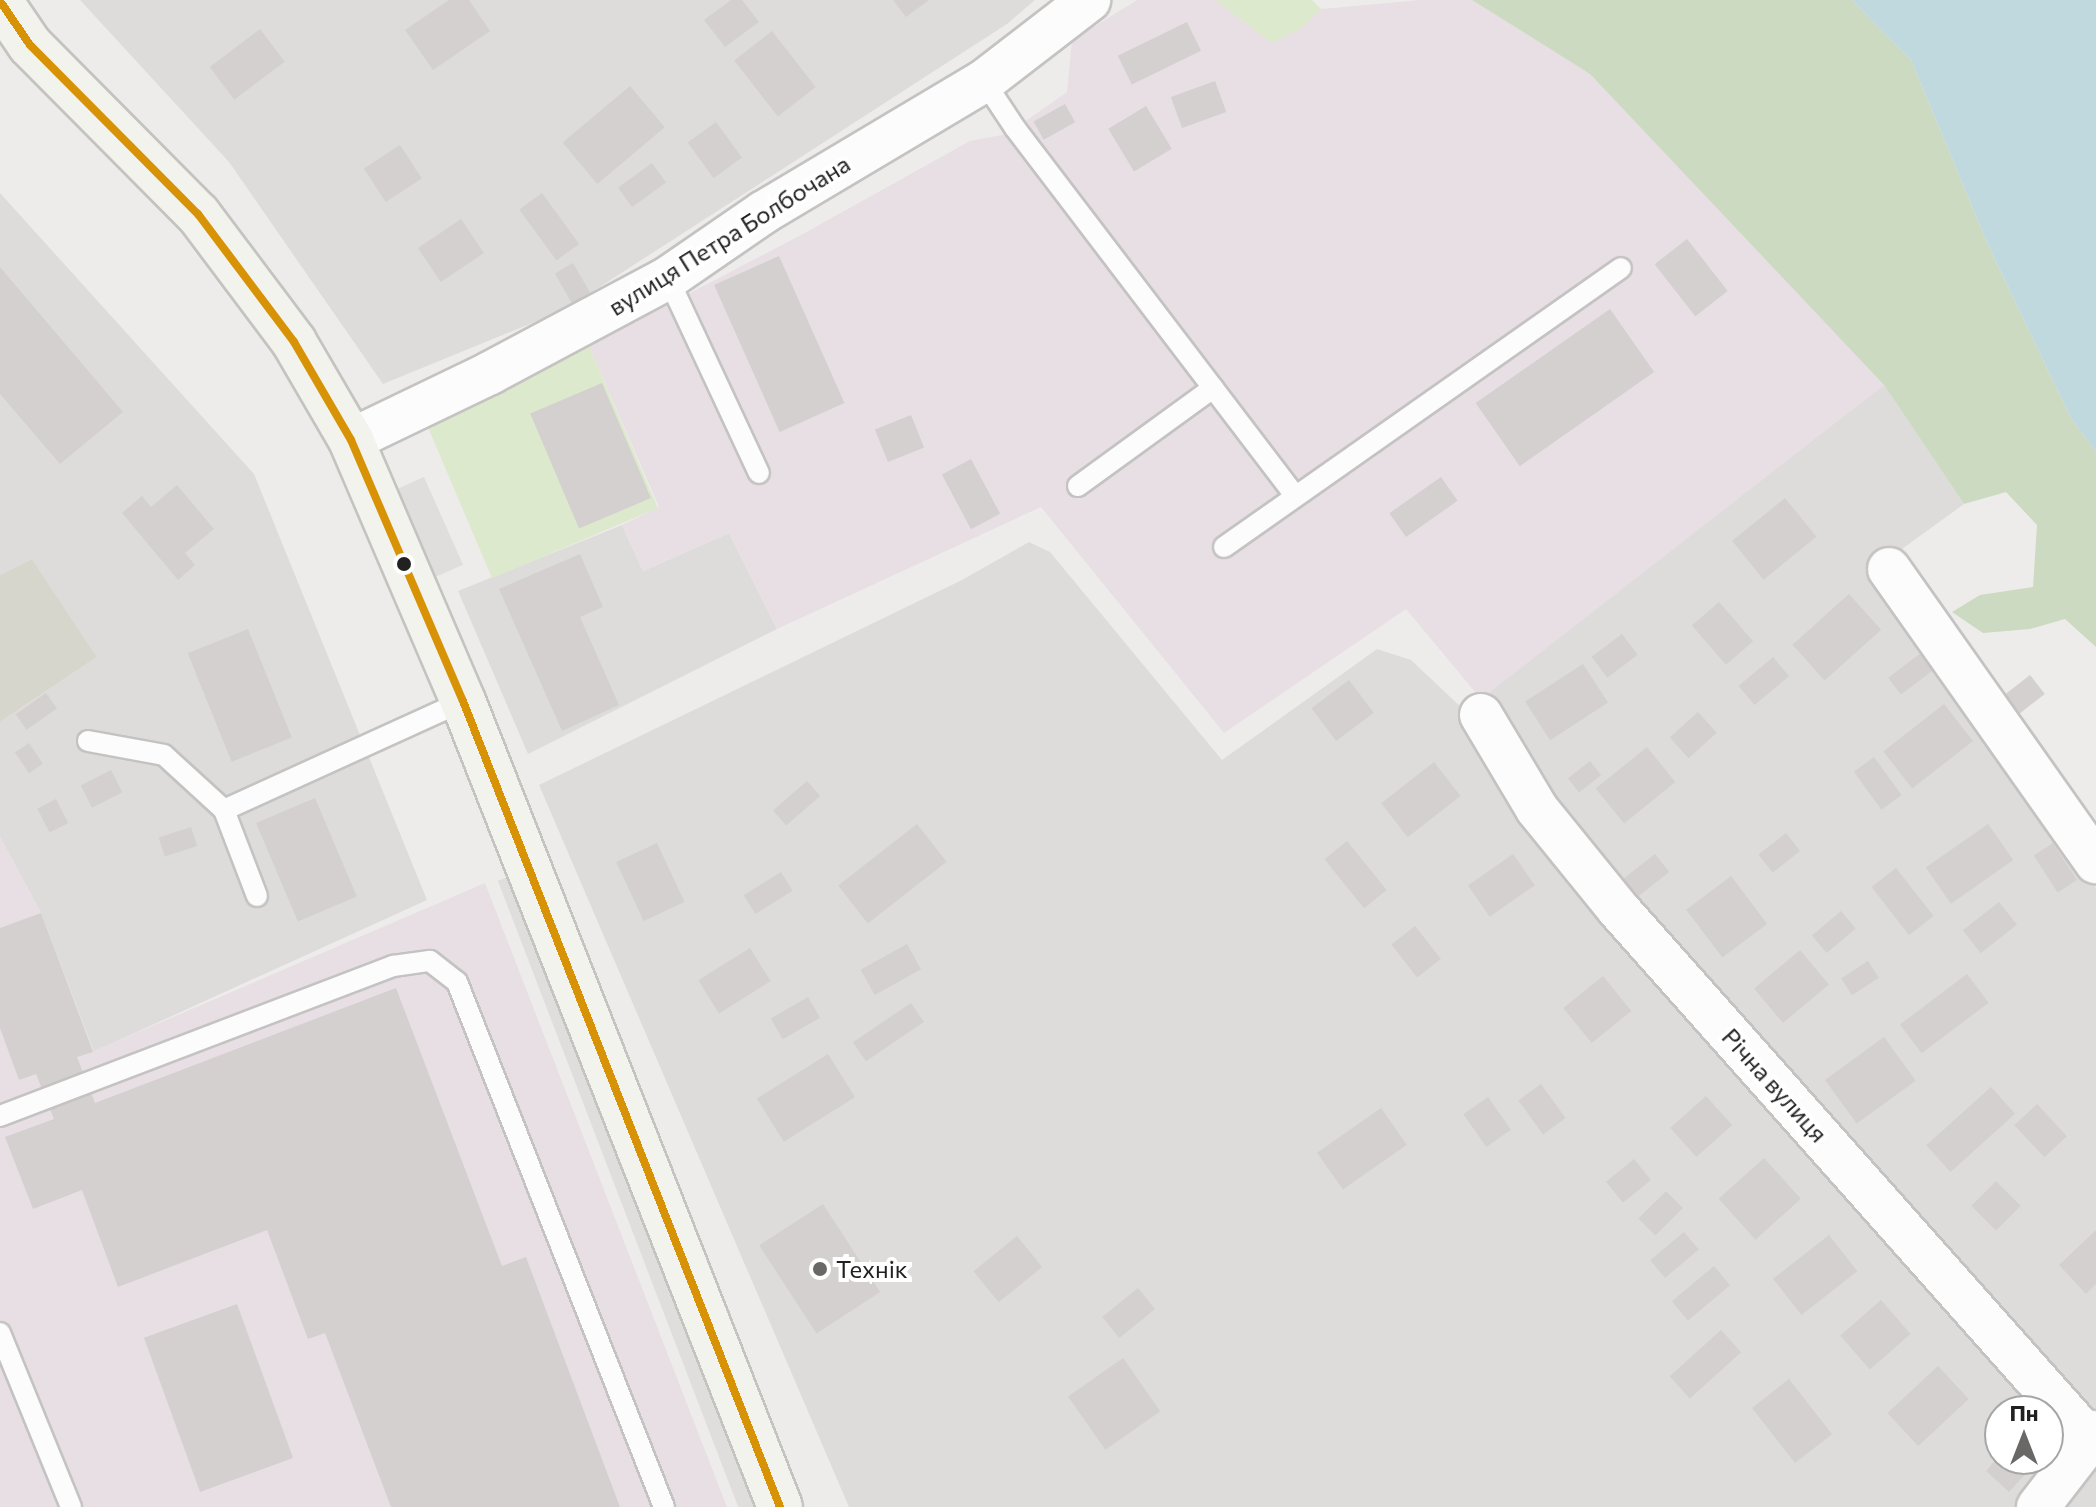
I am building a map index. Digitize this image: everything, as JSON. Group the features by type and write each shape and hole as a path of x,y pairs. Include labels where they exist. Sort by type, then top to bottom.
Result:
{"street":[{"name":"вулиця Петра Болбочана","path":"351,440 490,373 668,278 764,212 984,81 1089,0"},
{"path":"0,1 15,49 198,214 294,342 351,440 463,701 780,1507"},
{"path":"1889,569 2096,862"},
{"name":"Річна вулиця","path":"1481,715 1537,809 1619,910 2093,1436 2038,1507"}],"lane":[{"path":"984,81 1295,495"},
{"path":"1224,547 1621,268"},
{"path":"668,278 759,473"},
{"path":"1078,486 1213,388"},
{"path":"224,810 463,701"},
{"path":"88,741 164,755 224,810 257,896"},
{"path":"0,1116 393,966 430,961 457,982 664,1507"},
{"path":"0,1333 71,1507"}],"shaded area":[{"path":"80,0 1035,0 1007,24 564,310 383,384 229,162"},
{"path":"1137,0 1215,0 1272,43 1300,29 1321,9 1420,0 1472,0 1590,74 1884,385 1481,699 1406,609 1224,733 1041,507 777,629 729,533 643,571 622,525 659,507 589,346 801,235 970,141 1007,134 1067,92 1072,40"},
{"path":"0,193 254,474 427,900 93,1052 41,913 0,837 0,722 97,657 32,559 0,575"},
{"path":"1884,385 1964,504 1869,573 2096,888 2096,1507 849,1507 539,785 962,580 1029,542 1050,552 1222,760 1377,649 1411,660 1463,709"},
{"path":"424,477 463,565 430,579 391,492"},
{"path":"622,525 643,571 729,533 777,629 528,754 458,591"},
{"path":"32,559 97,657 0,722 0,575"},
{"path":"0,837 41,913 94,1051 485,883 727,1507 0,1507"},
{"path":"523,871 767,1507 738,1507 498,881"}],"green space":[{"path":"1215,0 1312,0 1321,9 1300,29 1272,43"},
{"path":"1472,0 1852,0 1911,60 1989,247 2071,418 2096,452 2096,647 2065,619 2030,629 1983,633 1952,612 1980,595 2033,587 2037,525 2006,492 1964,504 1884,385 1590,74"},
{"path":"589,346 658,508 492,578 423,416"}],"water":[{"path":"1852,0 2096,0 2096,452 2071,418 1989,247 1911,60"}],"building":[{"path":"449,0 469,0 490,31 433,70 405,30"},
{"path":"731,0 742,0 759,22 725,47 704,20"},
{"path":"893,0 929,0 906,17"},
{"path":"1187,22 1201,51 1132,85 1118,56"},
{"path":"260,29 285,62 234,100 210,67"},
{"path":"772,31 816,87 778,117 734,61"},
{"path":"1215,81 1226,112 1182,128 1171,97"},
{"path":"630,86 665,127 597,184 563,143"},
{"path":"1065,104 1075,122 1044,140 1034,121"},
{"path":"1146,106 1172,149 1134,172 1108,129"},
{"path":"716,122 742,158 714,178 688,143"},
{"path":"400,145 422,179 386,202 364,168"},
{"path":"652,163 666,182 632,207 618,188"},
{"path":"542,193 579,244 556,260 519,209"},
{"path":"461,219 484,253 441,282 418,248"},
{"path":"1687,239 1728,291 1695,316 1655,264"},
{"path":"779,256 844,403 780,432 714,285"},
{"path":"573,263 590,292 572,303 555,274"},
{"path":"0,267 123,412 60,464 0,394"},
{"path":"1610,309 1654,372 1520,466 1476,403"},
{"path":"602,383 651,498 579,529 530,413"},
{"path":"911,415 924,447 888,462 875,430"},
{"path":"971,459 1000,514 971,529 942,474"},
{"path":"1441,477 1458,501 1406,537 1389,513"},
{"path":"177,485 214,529 185,553 195,565 178,580 122,513 142,496 151,507"},
{"path":"1785,498 1816,537 1764,580 1732,541"},
{"path":"580,554 603,607 580,617 619,705 562,731 499,589"},
{"path":"1849,594 1881,630 1825,681 1793,645"},
{"path":"1719,602 1753,641 1726,665 1692,626"},
{"path":"248,629 292,737 232,762 188,653"},
{"path":"1622,634 1638,655 1607,678 1592,657"},
{"path":"1921,653 1934,670 1901,694 1888,678"},
{"path":"1773,657 1789,676 1755,705 1739,686"},
{"path":"1583,664 1608,703 1550,740 1525,702"},
{"path":"2030,675 2045,694 2017,715 2002,697"},
{"path":"1349,680 1374,713 1336,741 1311,708"},
{"path":"46,693 57,709 27,730 16,714"},
{"path":"1944,704 1973,741 1912,788 1883,751"},
{"path":"1698,712 1717,733 1688,758 1670,737"},
{"path":"29,743 43,764 29,773 15,753"},
{"path":"1647,747 1675,782 1624,824 1596,789"},
{"path":"1874,757 1902,795 1881,810 1854,772"},
{"path":"1590,761 1601,775 1579,792 1568,778"},
{"path":"1434,762 1460,796 1408,837 1381,803"},
{"path":"111,770 122,792 92,808 81,785"},
{"path":"807,781 820,796 786,826 773,811"},
{"path":"315,798 357,896 298,922 256,823"},
{"path":"56,799 68,823 50,833 37,809"},
{"path":"917,824 947,862 868,923 838,886"},
{"path":"1988,824 2013,860 1951,904 1926,868"},
{"path":"191,827 197,846 165,857 159,838"},
{"path":"1786,833 1800,851 1773,873 1758,855"},
{"path":"1347,841 1387,890 1364,908 1324,859"},
{"path":"657,843 684,902 644,921 616,862"},
{"path":"2053,843 2077,880 2058,892 2034,856"},
{"path":"1513,854 1535,885 1490,917 1468,886"},
{"path":"1655,854 1669,872 1631,902 1617,884"},
{"path":"1896,868 1934,916 1909,935 1872,887"},
{"path":"781,872 793,891 755,914 744,895"},
{"path":"1731,876 1767,924 1722,958 1686,910"},
{"path":"1999,902 2017,925 1981,953 1963,930"},
{"path":"1841,911 1856,929 1827,953 1812,935"},
{"path":"41,913 93,1052 77,1057 95,1103 396,988 502,1266 526,1257 620,1507 391,1507 325,1333 308,1339 267,1230 118,1287 82,1190 33,1209 5,1137 54,1119 36,1074 19,1080 0,1028 0,928"},
{"path":"1415,926 1441,959 1417,978 1391,944"},
{"path":"907,944 921,969 875,995 861,970"},
{"path":"750,948 771,981 719,1013 698,980"},
{"path":"1800,950 1829,984 1783,1023 1754,989"},
{"path":"1868,961 1879,978 1852,995 1841,978"},
{"path":"1967,974 1989,1003 1922,1053 1900,1025"},
{"path":"1603,976 1631,1011 1592,1043 1563,1008"},
{"path":"808,997 820,1018 783,1039 771,1019"},
{"path":"911,1003 924,1022 866,1061 853,1042"},
{"path":"1884,1037 1916,1081 1857,1124 1825,1080"},
{"path":"828,1054 855,1097 784,1142 757,1099"},
{"path":"1541,1084 1566,1118 1543,1134 1518,1100"},
{"path":"1991,1087 2015,1114 1950,1172 1926,1145"},
{"path":"1706,1096 1732,1125 1696,1157 1670,1128"},
{"path":"1488,1097 1511,1130 1486,1147 1463,1114"},
{"path":"2037,1104 2067,1136 2044,1157 2014,1125"},
{"path":"1381,1108 1407,1145 1343,1190 1317,1153"},
{"path":"1764,1158 1801,1199 1755,1240 1719,1199"},
{"path":"1634,1159 1651,1180 1623,1203 1606,1182"},
{"path":"1996,1181 2021,1206 1996,1230 1971,1206"},
{"path":"1666,1191 1683,1208 1655,1236 1638,1219"},
{"name":"Технік","path":"823,1204 880,1292 816,1333 759,1245"},
{"path":"2096,1230 2096,1284 2086,1294 2059,1265"},
{"path":"1684,1232 1699,1250 1665,1278 1650,1260"},
{"path":"1829,1235 1857,1271 1801,1315 1773,1279"},
{"path":"1017,1236 1042,1267 999,1302 973,1271"},
{"path":"1714,1266 1730,1285 1688,1321 1672,1301"},
{"path":"1138,1288 1155,1309 1119,1338 1102,1317"},
{"path":"1881,1300 1911,1334 1870,1369 1840,1335"},
{"path":"237,1304 293,1458 200,1492 144,1338"},
{"path":"1721,1330 1741,1352 1690,1398 1670,1376"},
{"path":"1123,1358 1160,1411 1105,1450 1068,1396"},
{"path":"1938,1366 1969,1399 1918,1446 1888,1413"},
{"path":"1789,1379 1832,1434 1795,1463 1752,1408"},
{"path":"1990,1475 2024,1475 2009,1492"}],"transit line":[{"path":"0,1 30,45 198,214 294,342 351,440 463,701 780,1507"}],"place":[{"name":"Технік","path":"820,1269"}]}
